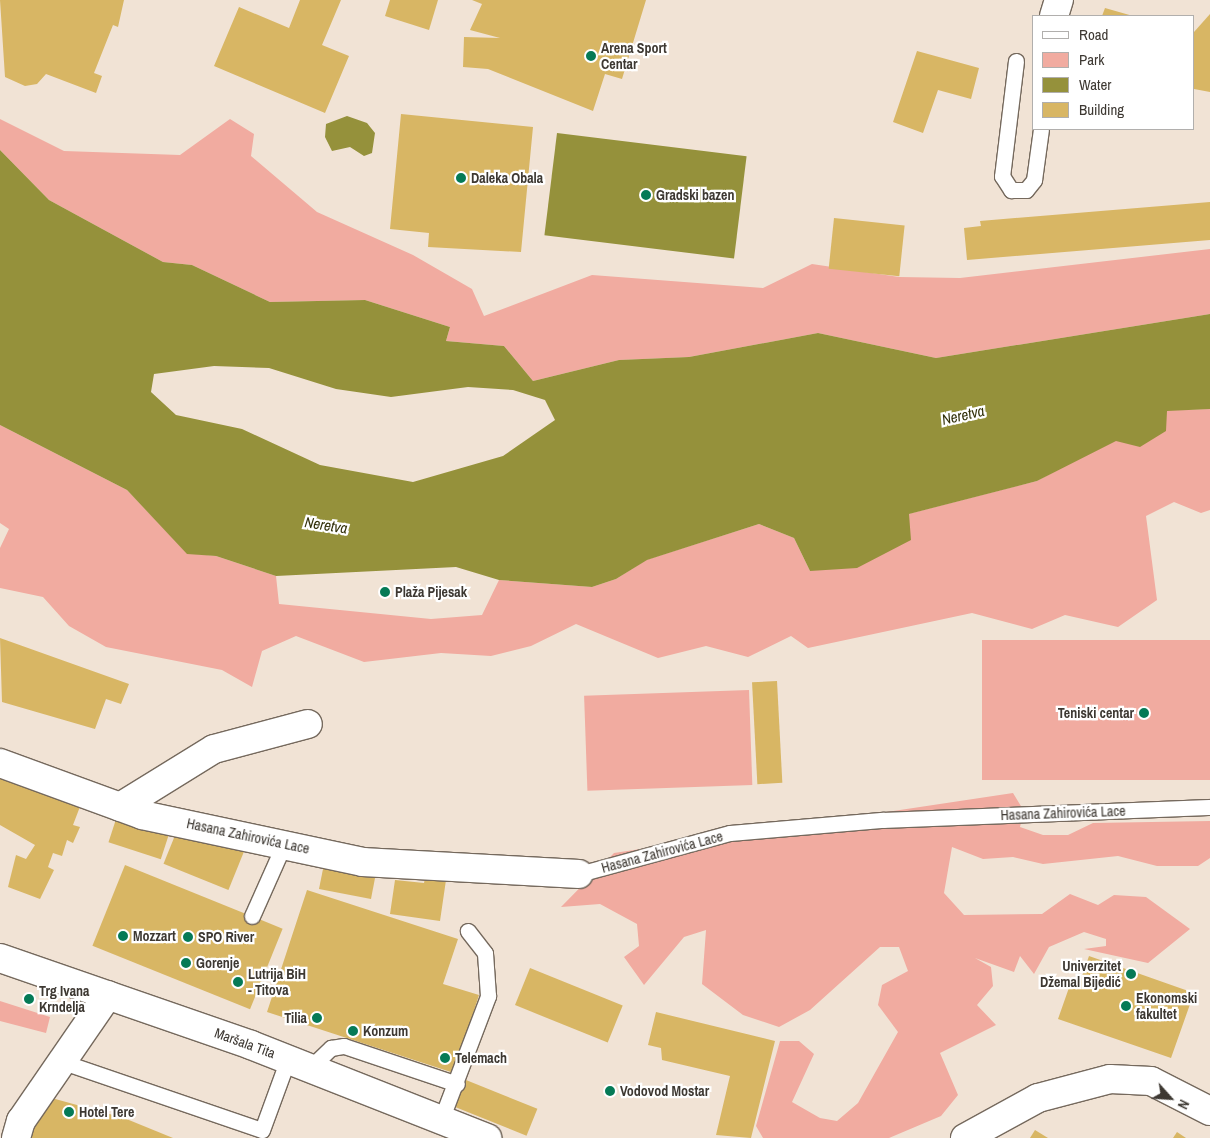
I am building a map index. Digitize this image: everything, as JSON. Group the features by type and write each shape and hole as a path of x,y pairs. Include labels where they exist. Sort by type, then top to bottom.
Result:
{"street":[{"path":"1054,15 1059,0"},
{"path":"120,807 214,749 308,724"},
{"name":"Hasana Zahirovića Lace","path":"0,763 120,807 363,862 579,874"},
{"name":"Maršala Tita","path":"0,958 299,1064 487,1138"},
{"path":"16,1138 22,1121 108,995"},
{"path":"965,1138 1038,1098 1110,1079 1152,1081 1210,1112"}],"lane":[{"path":"1016,61 1002,176 1011,190 1026,190 1034,180 1041,130"},
{"name":"Hasana Zahirovića Lace","path":"579,874 730,833 883,820 1210,807"},
{"path":"252,916 284,844"},
{"path":"441,1120 457,1084 488,996 484,953 468,931"},
{"path":"63,1062 262,1135 299,1064 331,1048 344,1046 457,1084"}],"green space":[{"path":"0,119 64,151 180,155 230,119 254,134 251,156 317,212 413,255 472,289 484,316 592,275 763,288 812,264 899,277 960,278 1210,249 1210,314 936,358 818,333 689,357 619,360 533,381 504,346 446,341 450,327 365,300 270,302 192,265 163,262 49,200 0,150"},
{"path":"1210,409 1210,510 1201,513 1174,502 1146,516 1157,600 1118,627 1065,615 1032,629 972,613 808,648 791,636 748,657 706,646 658,658 576,624 531,646 491,656 441,653 364,662 296,636 262,651 252,687 222,670 106,647 69,626 43,597 0,588 0,548 9,529 0,523 0,425 127,490 187,553 216,556 276,576 279,604 431,619 482,615 499,580 592,587 616,579 646,560 759,524 794,538 810,571 908,514 1037,481 1166,410"},
{"path":"982,640 1210,640 1210,780 982,780"},
{"path":"749,690 752,785 587,791 584,696"},
{"path":"1013,793 1024,811 1020,827 1043,835 1068,835 1093,823 1210,821 1210,858 1198,866 1157,866 1118,856 1043,864 1013,857 983,859 952,847 944,893 964,915 1042,914 1070,894 1098,905 1114,895 1146,897 1190,929 1148,963 1084,949 1106,946 1106,939 1084,932 1049,947 1034,974 1020,956 1014,972 975,958 991,967 993,986 977,1005 996,1025 940,1053 958,1095 941,1116 889,1138 763,1138 756,1126 780,1041 799,1041 814,1054 792,1102 820,1118 837,1121 858,1103 898,1032 878,1005 882,985 908,971 899,947 880,947 810,1010 779,1027 743,1015 702,984 706,930 684,937 644,985 624,957 639,946 637,924 600,904 561,907 614,853"},
{"path":"0,1001 50,1017 46,1033 0,1021"}],"water":[{"path":"347,116 367,123 375,133 372,153 364,156 350,147 332,151 325,137 326,124"},
{"name":"Gradski bazen","path":"557,133 747,156 734,259 544,235"},
{"name":"Neretva","path":"0,150 49,200 163,262 192,265 270,302 365,300 450,327 446,341 504,346 533,381 619,360 689,357 818,333 936,358 1210,314 1210,409 1167,411 1166,431 1140,447 1116,441 1037,481 909,514 911,540 857,568 810,571 794,538 759,524 647,560 616,579 592,587 499,580 456,567 276,576 216,556 187,554 127,490 0,425","holes":["214,366 269,368 336,389 391,397 468,387 513,390 545,400 555,420 503,456 413,482 320,465 242,429 176,415 151,392 154,374"]}],"building":[{"path":"0,0 124,0 118,27 113,25 94,73 102,76 96,93 46,74 37,84 25,86 5,77"},
{"path":"300,0 341,0 322,45 349,56 325,113 214,66 239,7 289,28"},
{"path":"390,0 438,0 429,30 385,16"},
{"name":"Arena Sport Centar","path":"472,0 646,0 622,79 605,74 593,111 488,69 463,67 464,37 500,38 470,30 482,4"},
{"path":"1105,8 1130,15 1102,15"},
{"path":"1210,14 1210,92 1195,89 1195,31"},
{"path":"917,51 979,68 971,99 938,90 923,133 893,122"},
{"name":"Daleka Obala","path":"401,114 533,127 521,252 428,247 429,233 390,229"},
{"path":"1210,202 1210,240 967,260 964,228 981,226 980,221"},
{"path":"834,218 905,225 899,276 829,269"},
{"path":"0,638 129,684 121,704 106,699 95,729 2,702"},
{"path":"777,681 782,783 757,784 752,682"},
{"path":"0,773 81,804 73,825 80,827 73,843 67,840 62,856 53,853 48,867 54,870 40,899 8,887 16,855 26,859 35,845 0,825"},
{"path":"119,810 171,827 161,859 108,842"},
{"path":"180,823 245,849 228,890 164,864"},
{"path":"324,864 375,878 371,899 319,889"},
{"name":"SPO River","path":"125,865 283,929 250,1009 92,946"},
{"path":"425,878 446,880 440,921 390,914 395,880 424,883"},
{"path":"307,890 458,939 443,984 479,995 454,1073 267,1012"},
{"name":"Ekonomski fakultet","path":"1089,956 1194,993 1171,1058 1058,1019 1071,982 1079,985"},
{"path":"530,968 623,1005 608,1043 515,1005"},
{"path":"656,1012 775,1041 751,1138 716,1135 730,1076 662,1060 661,1048 648,1045"},
{"path":"466,1080 537,1109 527,1136 455,1107"},
{"name":"Hotel Tere","path":"48,1097 124,1118 173,1138 30,1138"},
{"path":"1035,1130 1048,1138 1030,1138"},
{"path":"1177,1132 1186,1138 1173,1138"}],"place":[{"name":"Arena Sport Centar","path":"591,56"},
{"name":"Daleka Obala","path":"461,178"},
{"name":"Gradski bazen","path":"646,195"},
{"name":"Plaža Pijesak","path":"385,592"},
{"name":"Teniski centar","path":"1144,713"},
{"name":"Mozzart","path":"123,936"},
{"name":"SPO River","path":"188,937"},
{"name":"Gorenje","path":"186,963"},
{"name":"Univerzitet Džemal Bijedić","path":"1131,974"},
{"name":"Lutrija BiH - Titova","path":"238,982"},
{"name":"Trg Ivana Krndelja","path":"29,999"},
{"name":"Ekonomski fakultet","path":"1126,1006"},
{"name":"Tilia","path":"317,1018"},
{"name":"Konzum","path":"353,1031"},
{"name":"Telemach","path":"445,1058"},
{"name":"Vodovod Mostar","path":"610,1091"},
{"name":"Hotel Tere","path":"69,1112"}]}
